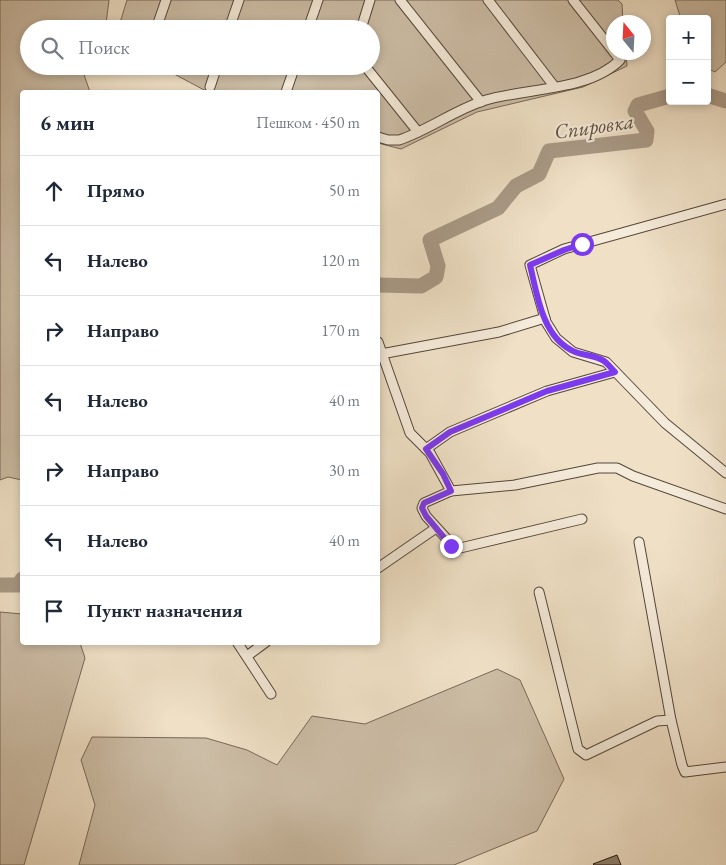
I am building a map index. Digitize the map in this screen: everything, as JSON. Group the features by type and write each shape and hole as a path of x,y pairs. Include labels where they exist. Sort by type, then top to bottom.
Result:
{"street":[{"path":"159,20 166,0"},
{"path":"232,20 239,0"},
{"path":"311,20 318,0"},
{"path":"364,20 370,0"},
{"path":"400,0 481,102"},
{"path":"488,0 554,86"},
{"path":"573,0 606,42"},
{"path":"380,137 394,140 418,132 481,102 584,80 612,68 620,60"},
{"path":"210,87 214,75"},
{"path":"287,90 292,75"},
{"path":"372,75 418,132"},
{"path":"726,204 564,250 530,265 545,318 556,338 573,352 606,362 665,423 726,473"},
{"path":"381,354 499,332 545,318"},
{"path":"380,350 410,433 426,449 443,474 451,491"},
{"path":"426,449 450,432 547,391 615,372"},
{"path":"582,519 456,549 436,528 422,508 424,503 451,491 515,485 598,468 617,468 633,476 726,509"},
{"path":"380,567 436,528"},
{"path":"638,542 671,720 686,772 726,767"},
{"path":"539,592 578,749 586,756 657,721 671,720"},
{"path":"240,645 271,694"},
{"path":"246,656 262,645"}],"shaded area":[{"path":"0,0 109,0 106,20 20,20 20,75 84,75 89,90 20,90 20,480 8,477 0,480"},
{"path":"127,0 618,0 622,4 623,15 606,15 606,60 627,60 627,66 583,87 477,112 401,149 380,144 380,90 204,90 176,75 380,75 380,20 121,20"},
{"path":"675,0 726,0 726,62 715,72 711,70 711,15 680,15"},
{"path":"0,612 20,614 20,645 81,645 85,658 24,865 0,865"},
{"path":"497,669 520,680 564,779 537,831 454,865 79,865 95,805 81,760 92,737 206,738 247,750 277,765 312,716 365,724"}],"building":[{"path":"617,855 621,865 593,864"}],"waterway":[{"name":"Спировка","path":"711,96 726,101"},
{"name":"Спировка","path":"380,285 421,286 436,277 438,266 430,240 498,208 516,186 539,174 549,151 646,140 647,131 635,111 638,105 666,97"},
{"name":"Спировка","path":"0,585 19,585 20,583"}],"route":[{"path":"451,546 426,516 422,508 424,503 451,491 443,474 426,449 437,439 450,432 547,391 591,377 615,372 606,362 596,357 573,352 556,338 546,322 530,265 582,244"}]}
